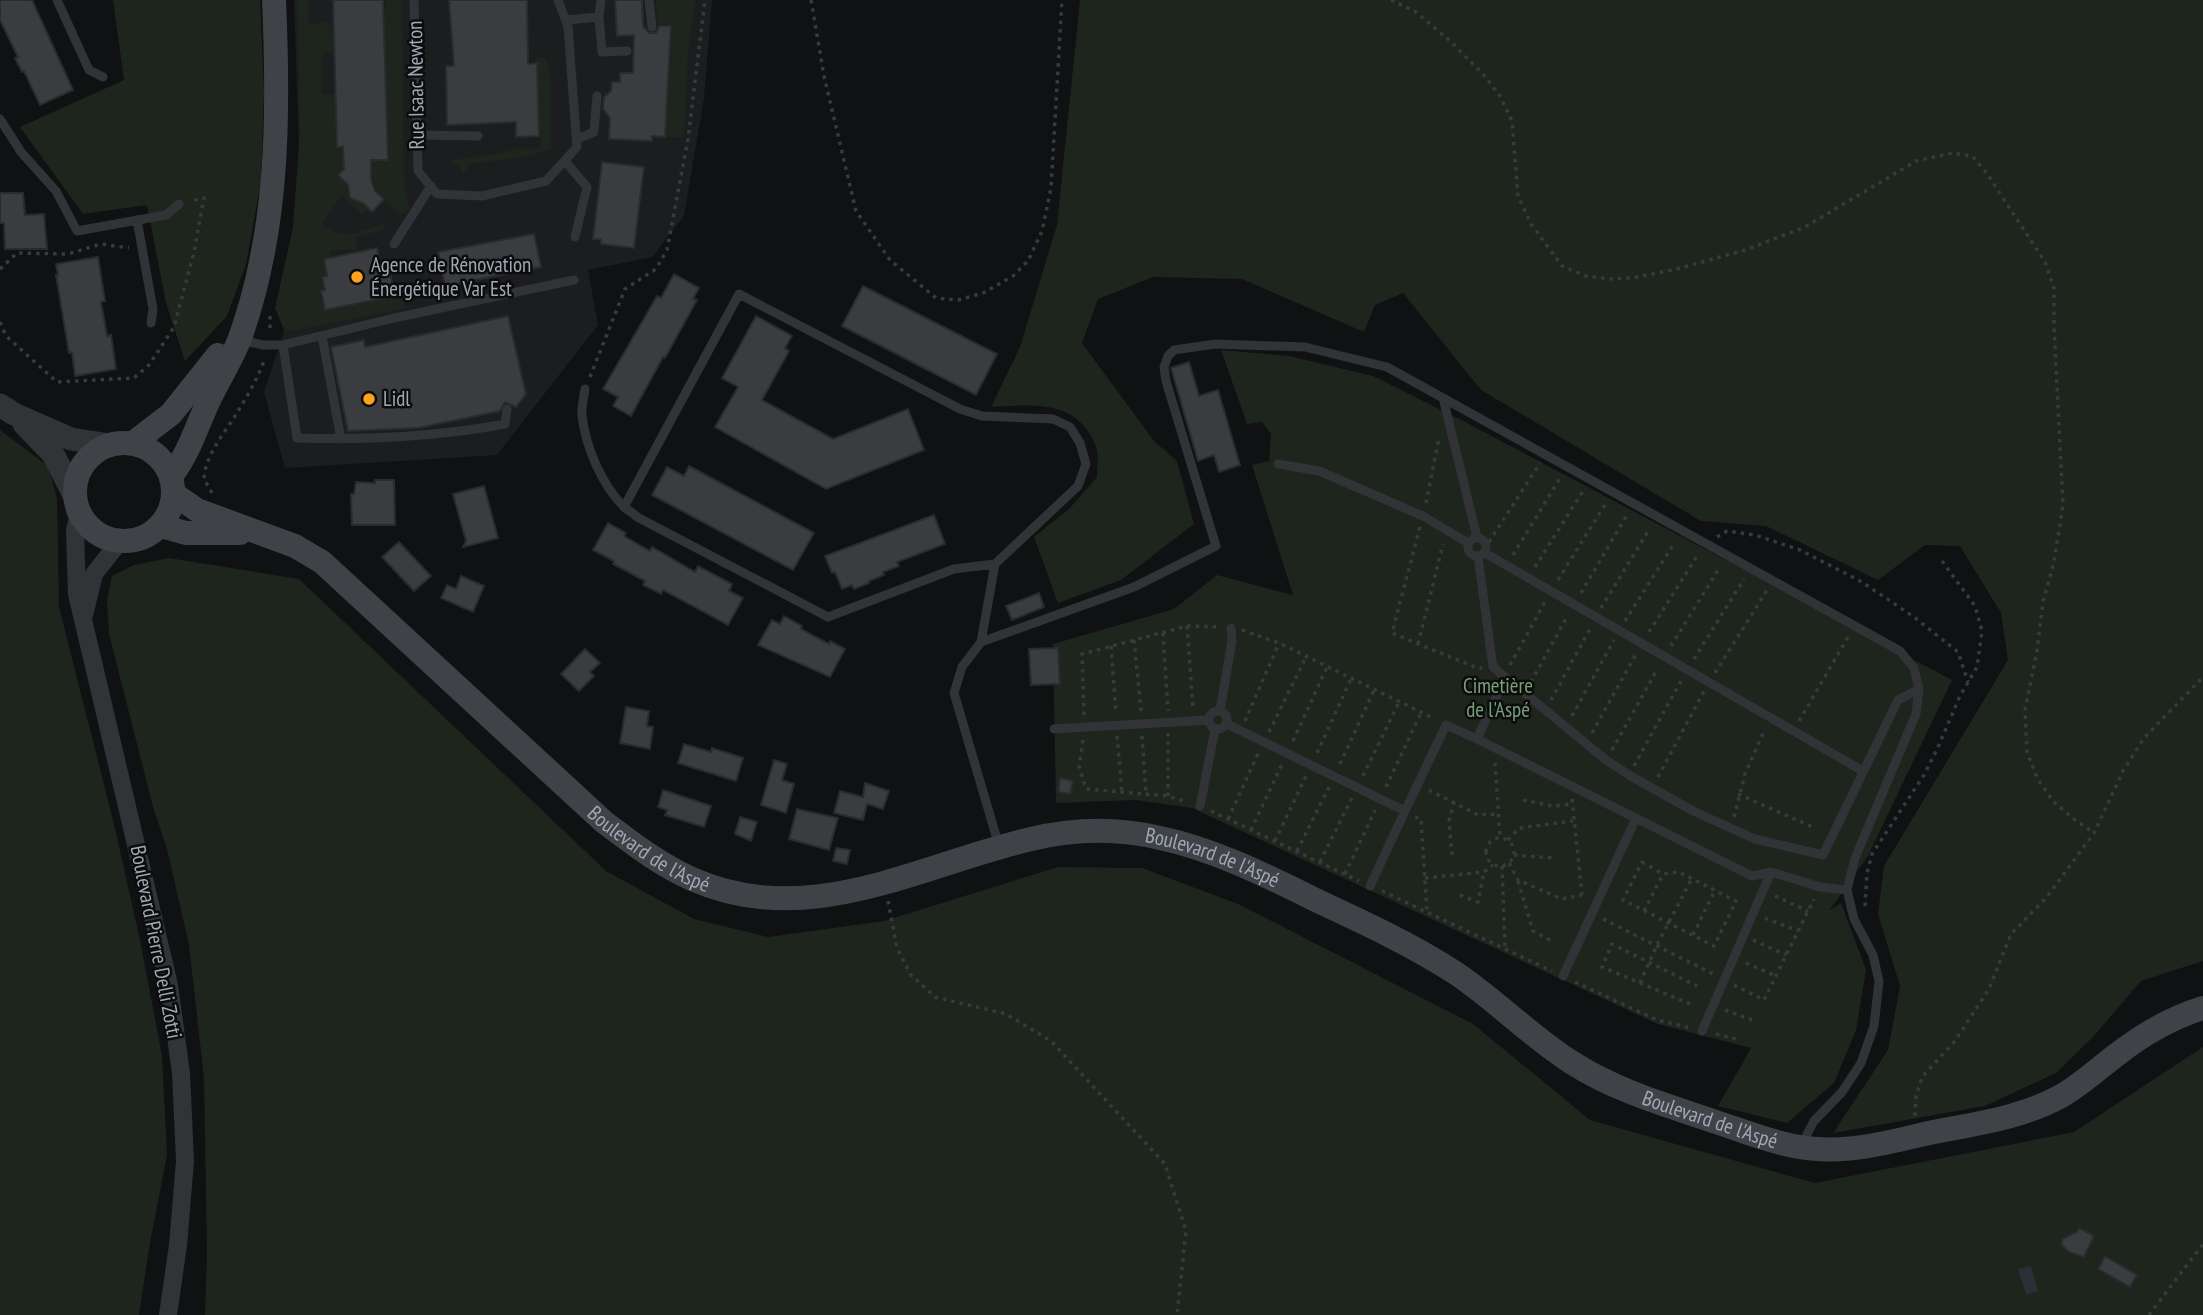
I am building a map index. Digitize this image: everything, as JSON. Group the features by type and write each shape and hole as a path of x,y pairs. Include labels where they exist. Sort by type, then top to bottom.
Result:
{"main road":[{"path":"251,300 213,363 171,414 122,444 95,452 83,465 76,480 77,505 96,532 107,539 120,541 142,538 161,526 167,516 172,485 181,463 210,397 240,339 261,265 273,183 278,92 274,0"},
{"path":"122,444 156,454 172,485"},
{"name":"Boulevard de l'Aspé","path":"172,485 197,510 295,546 322,562 604,822 642,850 691,879 732,893 783,899 835,895 884,884 1033,838 1092,831 1132,832 1165,838 1205,850 1412,946 1457,974 1569,1061 1606,1083 1760,1136 1801,1147 1840,1149 1872,1145 2005,1118 2060,1097 2163,1023 2203,1008"},
{"name":"Boulevard de l'Aspé","path":"161,526 186,533 255,533"}],"street":[{"path":"7,410 71,439 122,444"},
{"path":"7,410 53,454 77,505"},
{"name":"Boulevard Pierre Delli Zotti","path":"77,505 77,594 169,985 181,1073 185,1160 178,1245 167,1315"},
{"name":"Boulevard Pierre Delli Zotti","path":"84,615 94,574 120,541"}],"lane":[{"path":"57,0 89,70 103,78"},
{"name":"Rue Isaac Newton","path":"414,0 418,171 431,186"},
{"path":"394,244 431,186 438,194 482,196 546,181 578,147 568,27 558,0"},
{"path":"601,0 599,17 602,52 627,51"},
{"path":"649,0 652,27"},
{"path":"566,20 599,17"},
{"path":"577,139 594,131 597,96"},
{"path":"0,119 21,152 56,191 77,231 166,215 180,204"},
{"path":"417,135 478,136"},
{"path":"565,161 587,187 575,237"},
{"path":"136,220 153,309 151,323"},
{"path":"240,339 263,345 283,345 574,279"},
{"path":"624,507 739,295 960,409 982,416 1053,419 1070,427 1080,443 1086,464 1078,486 995,565 981,642 962,667 954,693 999,848"},
{"path":"322,336 341,439"},
{"path":"981,642 1134,587 1216,546 1166,381 1164,366 1174,350 1215,344 1304,347 1387,366 1900,651 1913,668 1919,689 1916,715 1855,858 1847,890 1854,919 1873,955 1879,981 1874,1026 1861,1063 1842,1092 1814,1121 1801,1147"},
{"path":"283,345 297,438 341,439 467,431 505,424 507,409"},
{"path":"585,388 581,414 588,443 609,492 624,507 639,519 828,617 954,569 995,565"},
{"path":"1443,398 1477,537 1483,551 1493,667 1606,760 1693,811 1729,828 1755,839 1823,855 1898,700 1919,689"},
{"path":"1278,464 1320,471 1423,516 1468,543 1469,552 1483,551 1863,771"},
{"path":"1468,543 1477,537"},
{"path":"1220,711 1232,641 1231,628"},
{"path":"1478,739 1505,678"},
{"path":"1220,711 1226,716 1227,724 1216,730 1210,726 1208,720 1212,712 1220,711"},
{"path":"1054,729 1208,720"},
{"path":"1227,724 1405,811"},
{"path":"1370,886 1446,725 1752,876 1772,872 1820,887 1847,890"},
{"path":"1200,806 1216,730"},
{"path":"1563,976 1636,818"},
{"path":"1702,1031 1772,872"}],"path":[{"path":"585,388 625,289 656,269 667,250 688,139 705,0"},
{"path":"811,0 824,76 856,211 890,260 936,299 958,300 983,293 1013,276 1028,261 1042,231 1051,188 1062,0"},
{"path":"1391,0 1416,12 1450,41 1483,74 1500,96 1512,121 1518,196 1531,224 1562,266 1586,276 1632,278 1677,270 1745,250 1805,227 1916,161 1952,153 1972,156 1986,172 2045,262 2054,288 2063,505 2025,710 2027,752 2037,778 2053,801 2094,833"},
{"path":"0,322 6,335 57,382 134,378 149,365 174,327 194,252 204,198 180,204"},
{"path":"0,269 17,253 68,254 101,244 128,248 141,246"},
{"path":"216,497 205,484 204,472 215,447 239,410 264,362"},
{"path":"1450,429 1440,434 1423,516 1392,633 1477,668 1493,667"},
{"path":"1483,551 1545,456"},
{"path":"1506,565 1567,467"},
{"path":"1528,578 1589,480"},
{"path":"1418,644 1447,529"},
{"path":"1705,544 1727,531 1755,535 1800,550 1862,582 1914,617 1958,652 1968,682"},
{"path":"1865,939 1867,873 1872,854 1924,775 1977,667 1982,631 1975,606 1942,561"},
{"path":"1187,626 1194,721"},
{"path":"1446,725 1279,643 1251,632 1231,628 1187,626 1082,654 1085,728 1079,766 1086,789 1168,796 1200,806 1657,1020 1736,1039"},
{"path":"1793,731 1854,626"},
{"path":"1241,731 1279,643"},
{"path":"1916,1136 1916,1097 1922,1077 1955,1041 1989,989 2011,934 2046,898 2094,833 2123,771 2144,738 2203,677"},
{"path":"1729,828 1738,807 1738,794 1745,774 1770,718"},
{"path":"1494,747 1500,838"},
{"path":"1418,785 1478,814 1499,814"},
{"path":"1572,786 1573,821 1583,895"},
{"path":"1738,794 1815,828"},
{"path":"1523,800 1553,806 1572,804"},
{"path":"1452,855 1449,821 1454,803"},
{"path":"1405,811 1421,819 1427,912"},
{"path":"1508,840 1520,828 1573,821"},
{"path":"1492,839 1508,840 1514,855 1509,863 1502,866 1493,865 1485,853 1487,845 1492,839"},
{"path":"1514,855 1554,858"},
{"path":"1642,862 1664,874 1679,872 1736,901 1714,946 1623,900 1642,862"},
{"path":"1509,863 1518,880 1533,931 1552,941"},
{"path":"1425,878 1484,872 1493,865"},
{"path":"1502,866 1505,949"},
{"path":"1460,895 1479,902 1484,872"},
{"path":"1644,911 1664,874"},
{"path":"1640,984 1692,878"},
{"path":"1518,880 1562,899 1583,895 1597,902"},
{"path":"1692,935 1715,890"},
{"path":"1763,890 1808,911"},
{"path":"877,901 887,898 897,948 911,975 935,997 1006,1014 1051,1041 1165,1164 1186,1231 1177,1315"},
{"path":"1754,913 1798,931"},
{"path":"1744,936 1786,955"},
{"path":"1690,1004 1602,967 1612,944 1697,986"},
{"path":"1734,958 1776,976"},
{"path":"1713,1005 1752,1020"},
{"path":"2149,1315 2203,1244"}],"shaded area":[{"path":"294,0 712,0 704,98 684,216 652,257 588,270 598,325 497,455 285,468 264,392 283,335 302,244"},
{"path":"2031,1266 2038,1291 2026,1295 2018,1269"}],"green space":[{"path":"113,0 260,0 264,92 261,182 246,264 227,316 185,361 166,303 147,205 83,214 20,127 124,80"},
{"path":"297,0 308,0 309,25 325,22 333,27 334,52 322,53 322,94 335,95 337,147 342,147 343,161 359,161 346,166 337,175 346,184 349,199 362,203 368,209 362,214 341,196 322,224 344,234 383,224 385,229 355,238 357,249 330,251 330,256 323,258 326,275 321,276 323,288 319,291 324,311 394,297 395,300 402,299 406,308 285,332 275,308 293,227 300,129"},
{"path":"386,0 402,0 404,186 410,209 400,215 378,192 373,180 371,161 389,160 384,10"},
{"path":"656,0 696,0 688,50 684,137 665,137 669,85 643,83 644,72 670,74 672,25 657,24"},
{"path":"1080,0 2203,0 2203,961 2141,981 2092,1038 2056,1073 1985,1106 1833,1133 1888,1050 1900,986 1878,914 1884,866 2008,660 2001,613 1960,546 1925,545 1878,580 1766,526 1701,521 1481,390 1403,293 1375,305 1364,332 1242,279 1153,277 1098,299 1082,343 1154,441 1177,461 1194,524 1121,580 1058,603 1034,537 1069,509 1097,477 1095,444 1087,429 1065,412 1037,406 991,407 1020,347 1057,225"},
{"path":"536,57 546,58 551,80 551,149 530,156 470,164 463,175 459,166 447,161 517,148 541,149"},
{"name":"Cimetière de l'Aspé","path":"1221,350 1289,356 1373,376 1952,680 1868,856 1829,911 1841,903 1866,970 1856,1030 1834,1083 1787,1123 1718,1106 1751,1048 1658,1024 1192,808 1135,800 1056,803 1053,644 1174,609 1217,575 1293,595 1252,465 1269,461 1271,434 1262,422 1247,424"},
{"path":"0,430 48,466 57,498 59,607 115,828 162,1056 167,1155 139,1315 0,1315"},
{"path":"169,558 299,579 606,871 694,919 768,937 884,921 1058,867 1142,868 1238,904 1473,1024 1590,1120 1815,1183 2074,1132 2203,1047 2203,1315 205,1315 207,1254 204,1078 189,945 167,849 153,807 109,634 107,601 112,576 134,565"}],"building":[{"path":"0,0 32,0 73,90 40,105 15,58 18,57 0,20"},
{"path":"333,0 383,0 388,160 371,160 371,179 375,191 384,199 372,212 363,203 350,198 348,185 338,175 344,169 343,147 337,147"},
{"path":"449,0 527,0 528,64 537,63 539,136 516,137 516,122 447,125 446,66 454,66"},
{"path":"615,0 642,0 643,26 649,33 656,33 659,26 671,26 665,137 652,136 652,141 609,139 610,118 603,109 604,97 611,91 612,82 620,82 620,73 633,73 634,35 617,36"},
{"path":"602,162 644,167 634,248 601,244 601,239 593,239"},
{"path":"0,193 23,193 25,215 44,214 47,249 5,249 4,223 0,223"},
{"path":"534,234 541,267 445,286 438,252"},
{"path":"377,248 383,278 391,276 394,296 325,310 321,291 325,290 322,277 327,276 324,259"},
{"path":"98,257 105,301 101,302 107,336 111,335 116,369 75,376 56,264"},
{"path":"674,274 699,288 693,299 697,300 631,416 613,406 618,397 603,389 657,296 661,298"},
{"path":"863,286 997,354 976,395 842,326"},
{"path":"508,316 526,394 516,407 505,402 500,411 418,428 348,431 331,347 364,340 365,347"},
{"path":"756,316 792,336 785,348 789,351 762,400 833,439 908,409 924,450 826,489 715,427 738,387 722,378"},
{"path":"1189,362 1199,396 1218,390 1240,465 1219,472 1214,455 1198,461 1171,368"},
{"path":"689,466 814,533 793,570 652,495 667,467 684,476"},
{"path":"375,480 394,480 395,525 352,525 351,494 354,494 356,482 375,483"},
{"path":"484,486 498,538 463,547 466,541 453,494"},
{"path":"934,515 945,544 897,562 899,566 883,572 884,575 869,583 854,589 852,585 842,589 825,556"},
{"path":"608,523 650,551 652,547 695,572 698,566 732,584 729,591 743,598 728,625 663,590 661,594 643,585 645,581 593,550"},
{"path":"399,542 431,576 414,591 382,557"},
{"path":"461,576 484,586 473,612 441,598 447,585 456,589"},
{"path":"1039,593 1044,607 1012,620 1006,606"},
{"path":"784,616 802,626 801,629 845,649 830,677 758,645 772,620 780,624"},
{"path":"1058,648 1060,684 1031,685 1029,649"},
{"path":"585,649 600,663 590,672 594,676 579,691 561,674"},
{"path":"626,707 649,711 647,726 653,727 650,749 620,743"},
{"path":"684,744 711,752 712,748 743,758 736,781 678,763"},
{"path":"774,760 787,764 782,780 794,784 786,813 761,805"},
{"path":"1060,778 1073,781 1070,794 1058,792"},
{"path":"865,783 889,791 883,809 867,804 863,820 834,813 840,791 863,797"},
{"path":"663,790 711,806 704,827 665,815 667,810 658,807"},
{"path":"797,809 838,818 829,850 789,839"},
{"path":"740,817 757,822 751,841 735,834"},
{"path":"836,848 850,850 847,864 833,861"},
{"path":"2079,1228 2094,1236 2084,1257 2069,1252 2062,1245 2062,1239 2077,1232"},
{"path":"2105,1256 2137,1275 2130,1287 2098,1269"}],"place":[{"name":"Agence de Rénovation Énergétique Var Est","path":"357,277"},
{"name":"Lidl","path":"369,399"}]}
